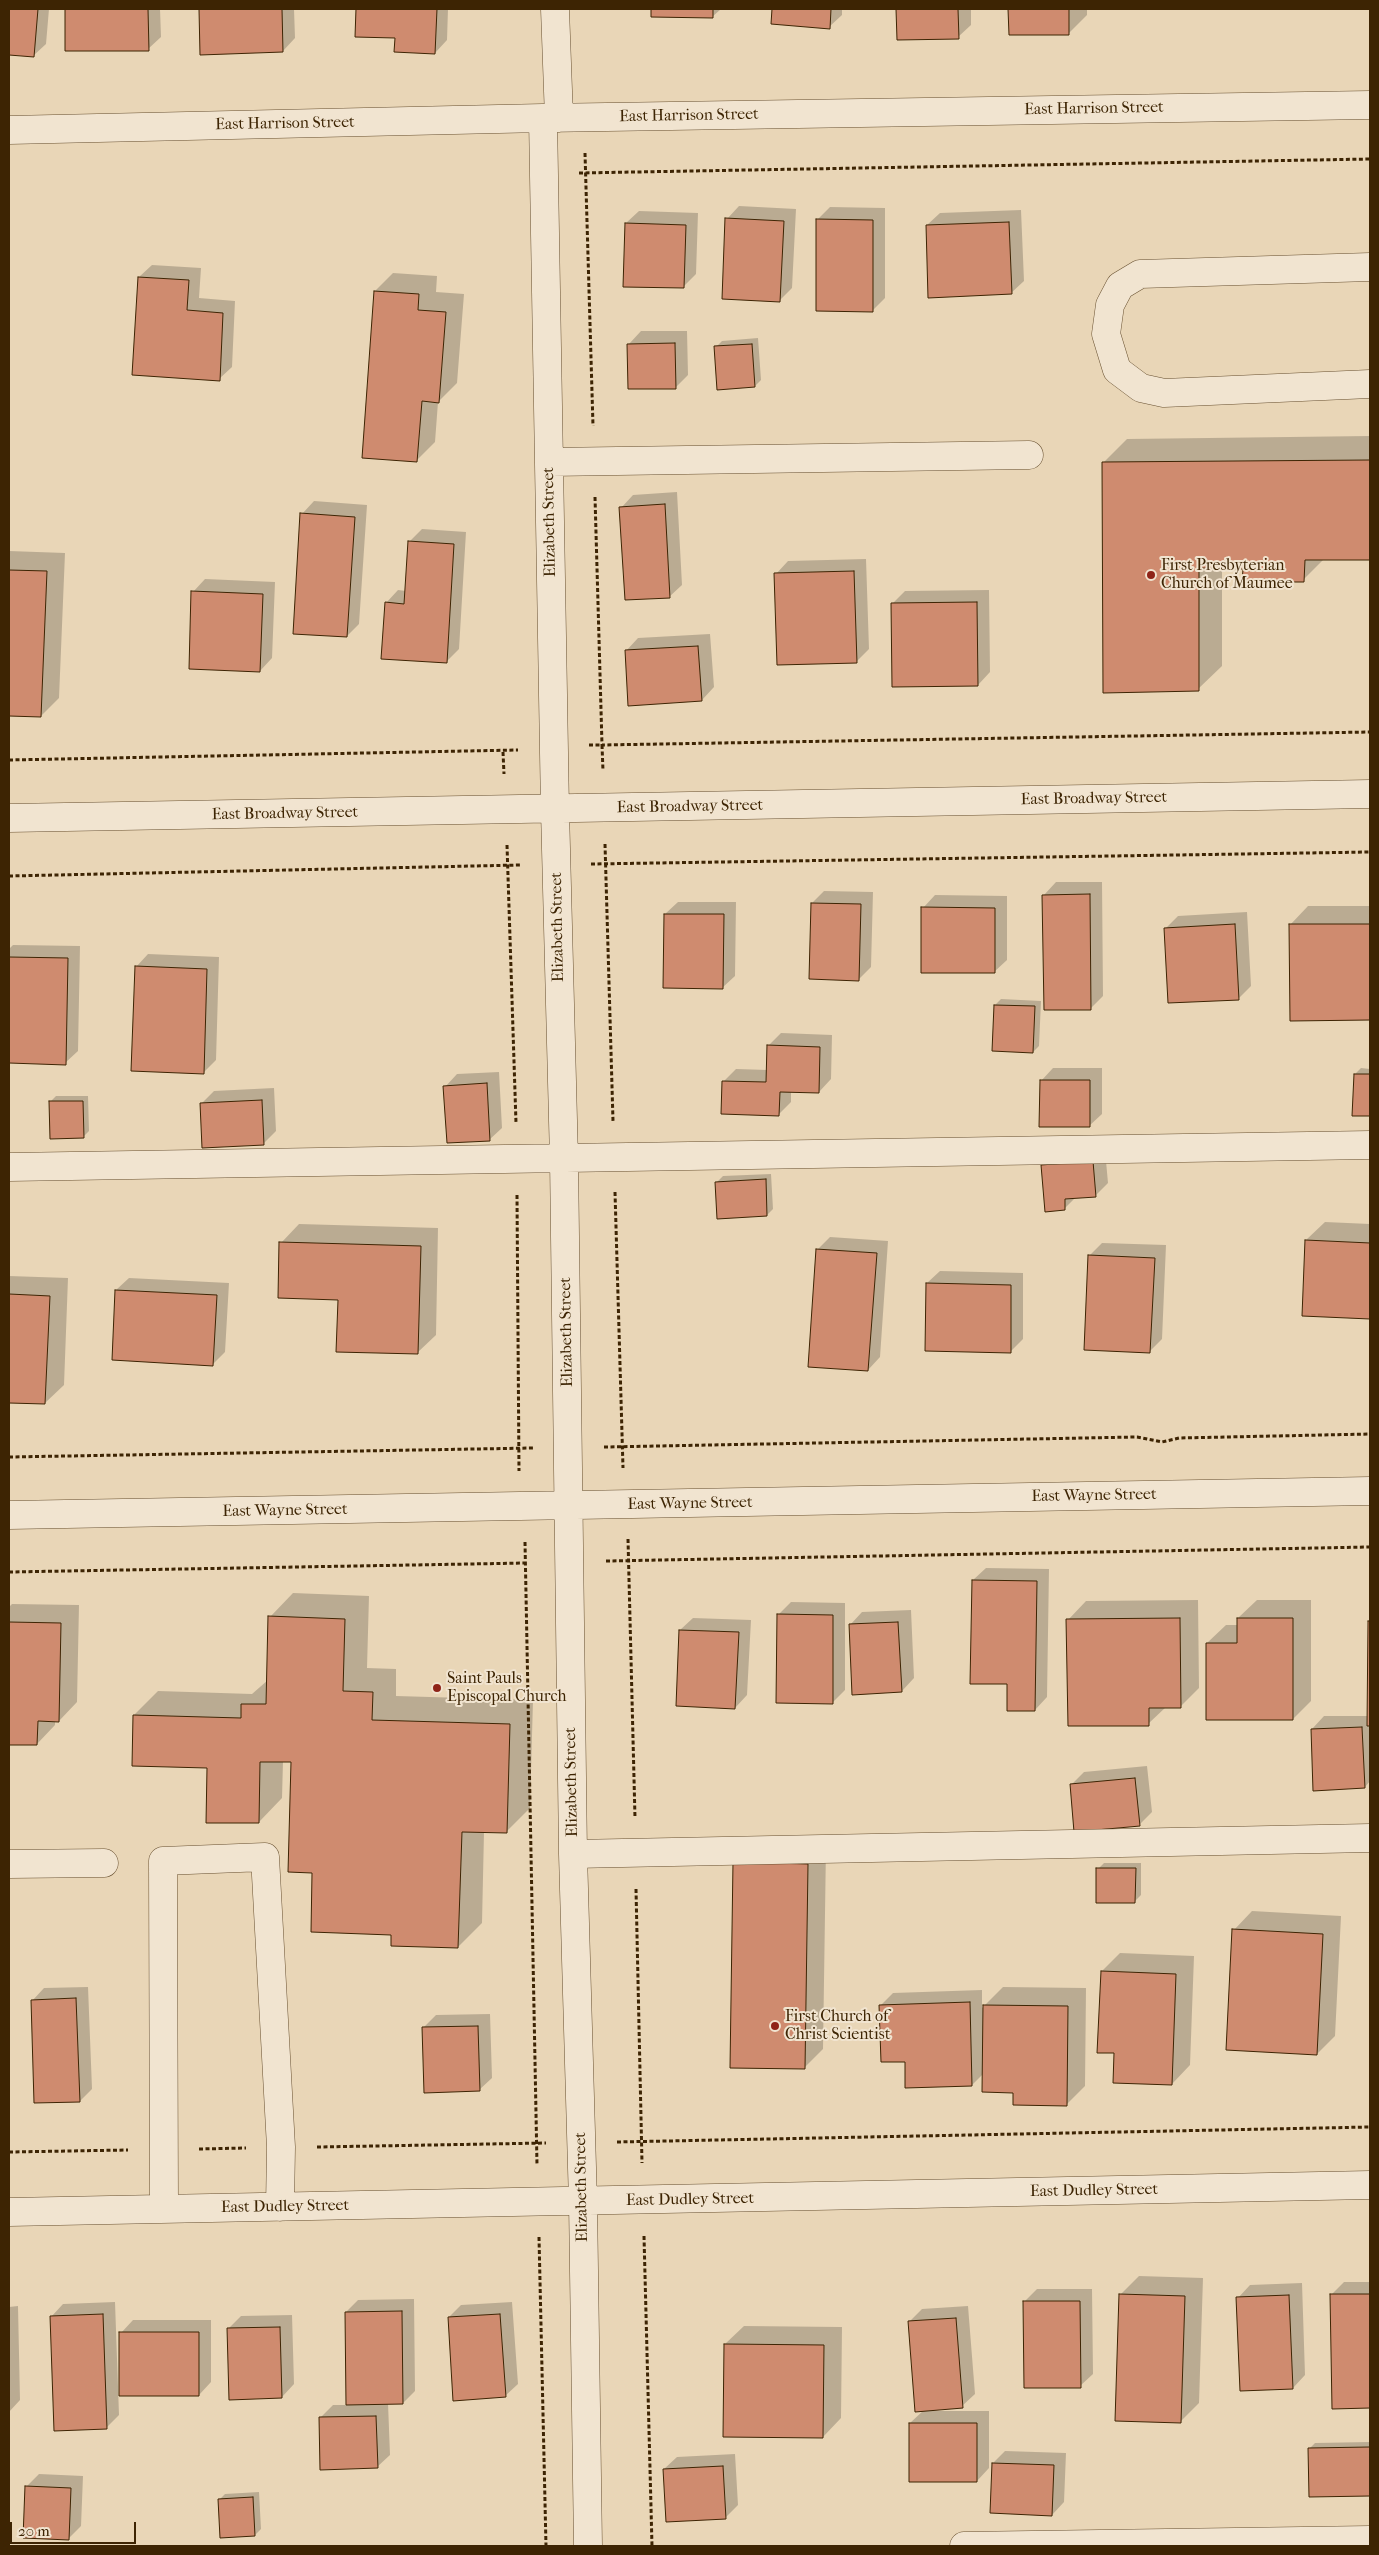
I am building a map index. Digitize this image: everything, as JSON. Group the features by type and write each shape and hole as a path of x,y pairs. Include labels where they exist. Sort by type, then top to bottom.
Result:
{"street":[{"name":"Elizabeth Street","path":"555,9 562,118 543,174 555,810 564,1159 570,1506 573,1854 583,2202 588,2546"},
{"name":"East Harrison Street","path":"9,130 562,118 1370,105"},
{"path":"1370,267 1140,274 1120,286 1110,304 1106,334 1117,370 1141,388 1164,393 1370,384"},
{"path":"549,462 1029,455"},
{"name":"East Broadway Street","path":"9,818 555,810 1370,794"},
{"path":"9,1167 1370,1145"},
{"name":"East Wayne Street","path":"9,1515 1370,1491"},
{"path":"573,1854 1370,1838"},
{"path":"164,2209 163,1861 265,1857 281,2147 280,2207"},
{"path":"9,1864 104,1862"},
{"name":"East Dudley Street","path":"9,2212 1370,2185"},
{"path":"964,2546 1370,2540"}],"path":[{"path":"562,118 586,173 602,745"},
{"path":"543,174 1370,159"},
{"path":"9,760 503,752 554,746 602,745 1370,732"},
{"path":"503,752 517,1159 517,1448 526,1563 546,2546"},
{"path":"9,876 1370,852"},
{"path":"605,864 622,1447 630,1560 641,2141 652,2546"},
{"path":"622,1447 1137,1437 1162,1442 1180,1438 1370,1434"},
{"path":"9,1457 517,1448"},
{"path":"630,1560 1370,1547"},
{"path":"9,1572 526,1563"},
{"path":"9,2152 581,2143 1370,2127"}],"building":[{"path":"9,9 38,9 34,57 9,55"},
{"path":"65,9 148,9 149,51 65,51"},
{"path":"199,9 282,9 283,52 200,55"},
{"path":"356,9 437,9 435,54 394,52 395,38 355,37"},
{"path":"651,9 713,9 713,18 651,17"},
{"path":"772,9 831,9 830,29 771,24"},
{"path":"896,9 958,9 959,39 897,40"},
{"path":"1008,9 1069,9 1069,35 1009,35"},
{"path":"725,218 784,221 780,302 722,299"},
{"path":"816,219 873,220 873,312 816,311"},
{"path":"1009,222 1012,294 928,298 926,225"},
{"path":"625,223 686,225 684,288 623,287"},
{"path":"138,277 189,280 187,310 223,313 220,381 132,375"},
{"path":"374,291 419,294 418,310 446,312 439,403 422,401 417,462 362,458"},
{"path":"675,343 676,389 628,389 627,344"},
{"path":"752,344 755,387 717,390 714,346"},
{"name":"First Presbyterian Church of Maumee","path":"1370,460 1370,560 1305,560 1304,582 1242,582 1243,569 1199,568 1199,691 1103,693 1102,462"},
{"path":"665,504 670,598 625,600 619,507"},
{"path":"300,513 355,517 347,637 293,634"},
{"path":"408,541 454,544 447,663 381,659 385,602 404,604"},
{"path":"9,570 47,571 41,717 9,716"},
{"path":"854,571 857,663 777,665 774,573"},
{"path":"191,591 263,594 260,672 189,669"},
{"path":"977,602 978,686 892,687 891,603"},
{"path":"698,646 702,701 628,706 625,650"},
{"path":"1090,894 1091,1010 1044,1010 1042,895"},
{"path":"811,903 861,904 859,981 809,979"},
{"path":"921,907 995,908 995,973 921,973"},
{"path":"664,914 724,914 723,989 663,988"},
{"path":"1235,924 1239,1000 1168,1003 1164,928"},
{"path":"1289,924 1370,924 1370,1020 1290,1021"},
{"path":"9,957 68,958 66,1065 9,1063"},
{"path":"135,966 207,969 204,1074 131,1071"},
{"path":"994,1005 1035,1006 1033,1053 992,1051"},
{"path":"767,1045 820,1047 819,1093 780,1092 779,1116 721,1114 722,1081 766,1082"},
{"path":"1354,1074 1370,1074 1370,1116 1352,1116"},
{"path":"1040,1080 1090,1080 1090,1127 1039,1127"},
{"path":"487,1083 490,1141 447,1143 443,1086"},
{"path":"262,1100 264,1145 202,1148 200,1103"},
{"path":"49,1101 83,1101 84,1138 50,1139"},
{"path":"1093,1161 1096,1197 1065,1199 1065,1210 1045,1212 1041,1165"},
{"path":"766,1179 767,1216 717,1219 715,1182"},
{"path":"1305,1240 1370,1243 1370,1319 1302,1316"},
{"path":"279,1242 421,1246 418,1354 336,1352 338,1300 278,1298"},
{"path":"816,1249 877,1253 868,1371 808,1367"},
{"path":"1088,1255 1155,1258 1150,1353 1084,1350"},
{"path":"926,1283 1011,1285 1011,1353 925,1351"},
{"path":"115,1290 217,1295 213,1366 112,1360"},
{"path":"9,1294 50,1296 45,1404 9,1403"},
{"path":"972,1580 1037,1581 1035,1711 1007,1711 1007,1684 970,1684"},
{"path":"777,1614 833,1615 833,1704 776,1703"},
{"path":"268,1616 345,1619 343,1691 373,1692 372,1720 510,1724 507,1833 462,1832 458,1948 391,1946 391,1935 311,1932 312,1873 288,1872 291,1762 260,1762 259,1823 206,1823 207,1768 132,1766 133,1715 241,1718 241,1704 266,1704"},
{"path":"1180,1618 1181,1708 1149,1708 1149,1726 1068,1726 1066,1619"},
{"path":"1237,1618 1293,1618 1293,1720 1206,1720 1206,1643 1237,1643"},
{"path":"1368,1621 1370,1621 1370,1726 1367,1726"},
{"path":"9,1622 61,1623 59,1722 38,1721 37,1745 9,1745"},
{"path":"898,1622 902,1692 852,1695 849,1624"},
{"path":"679,1630 739,1632 735,1709 676,1706"},
{"path":"1362,1727 1365,1788 1313,1791 1311,1729"},
{"path":"1135,1778 1140,1826 1074,1832 1070,1784"},
{"path":"733,1862 808,1864 805,2069 730,2068"},
{"path":"1096,1868 1136,1868 1135,1903 1096,1903"},
{"path":"1232,1929 1323,1934 1317,2055 1226,2050"},
{"path":"1101,1971 1176,1974 1172,2085 1113,2083 1114,2053 1097,2053"},
{"path":"76,1998 80,2102 34,2103 31,2000"},
{"path":"970,2002 972,2086 905,2088 905,2062 881,2062 879,2005"},
{"path":"983,2005 1068,2006 1067,2106 1013,2105 1013,2093 982,2092"},
{"path":"478,2026 480,2091 424,2093 422,2027"},
{"path":"1119,2294 1185,2296 1181,2423 1115,2421"},
{"path":"1330,2294 1370,2294 1370,2408 1332,2409"},
{"path":"1289,2295 1293,2389 1240,2391 1236,2297"},
{"path":"1023,2301 1080,2301 1081,2388 1024,2388"},
{"path":"402,2311 403,2404 346,2405 345,2312"},
{"path":"103,2314 107,2429 54,2431 50,2316"},
{"path":"500,2314 506,2397 453,2401 448,2317"},
{"path":"956,2318 963,2408 915,2412 908,2321"},
{"path":"280,2327 282,2398 229,2400 227,2328"},
{"path":"119,2332 199,2332 199,2396 119,2396"},
{"path":"724,2344 824,2345 823,2438 723,2437"},
{"path":"376,2416 378,2468 320,2470 319,2417"},
{"path":"909,2423 977,2423 977,2482 909,2482"},
{"path":"1370,2447 1370,2496 1309,2497 1308,2448"},
{"path":"992,2463 1054,2465 1052,2516 990,2513"},
{"path":"723,2466 726,2519 666,2522 663,2469"},
{"path":"25,2486 71,2488 69,2540 23,2538"},
{"path":"253,2497 255,2536 220,2538 218,2499"}],"place":[{"name":"First Presbyterian Church of Maumee","path":"1151,575"},
{"name":"Saint Pauls Episcopal Church","path":"437,1688"},
{"name":"First Church of Christ Scientist","path":"775,2026"}]}
